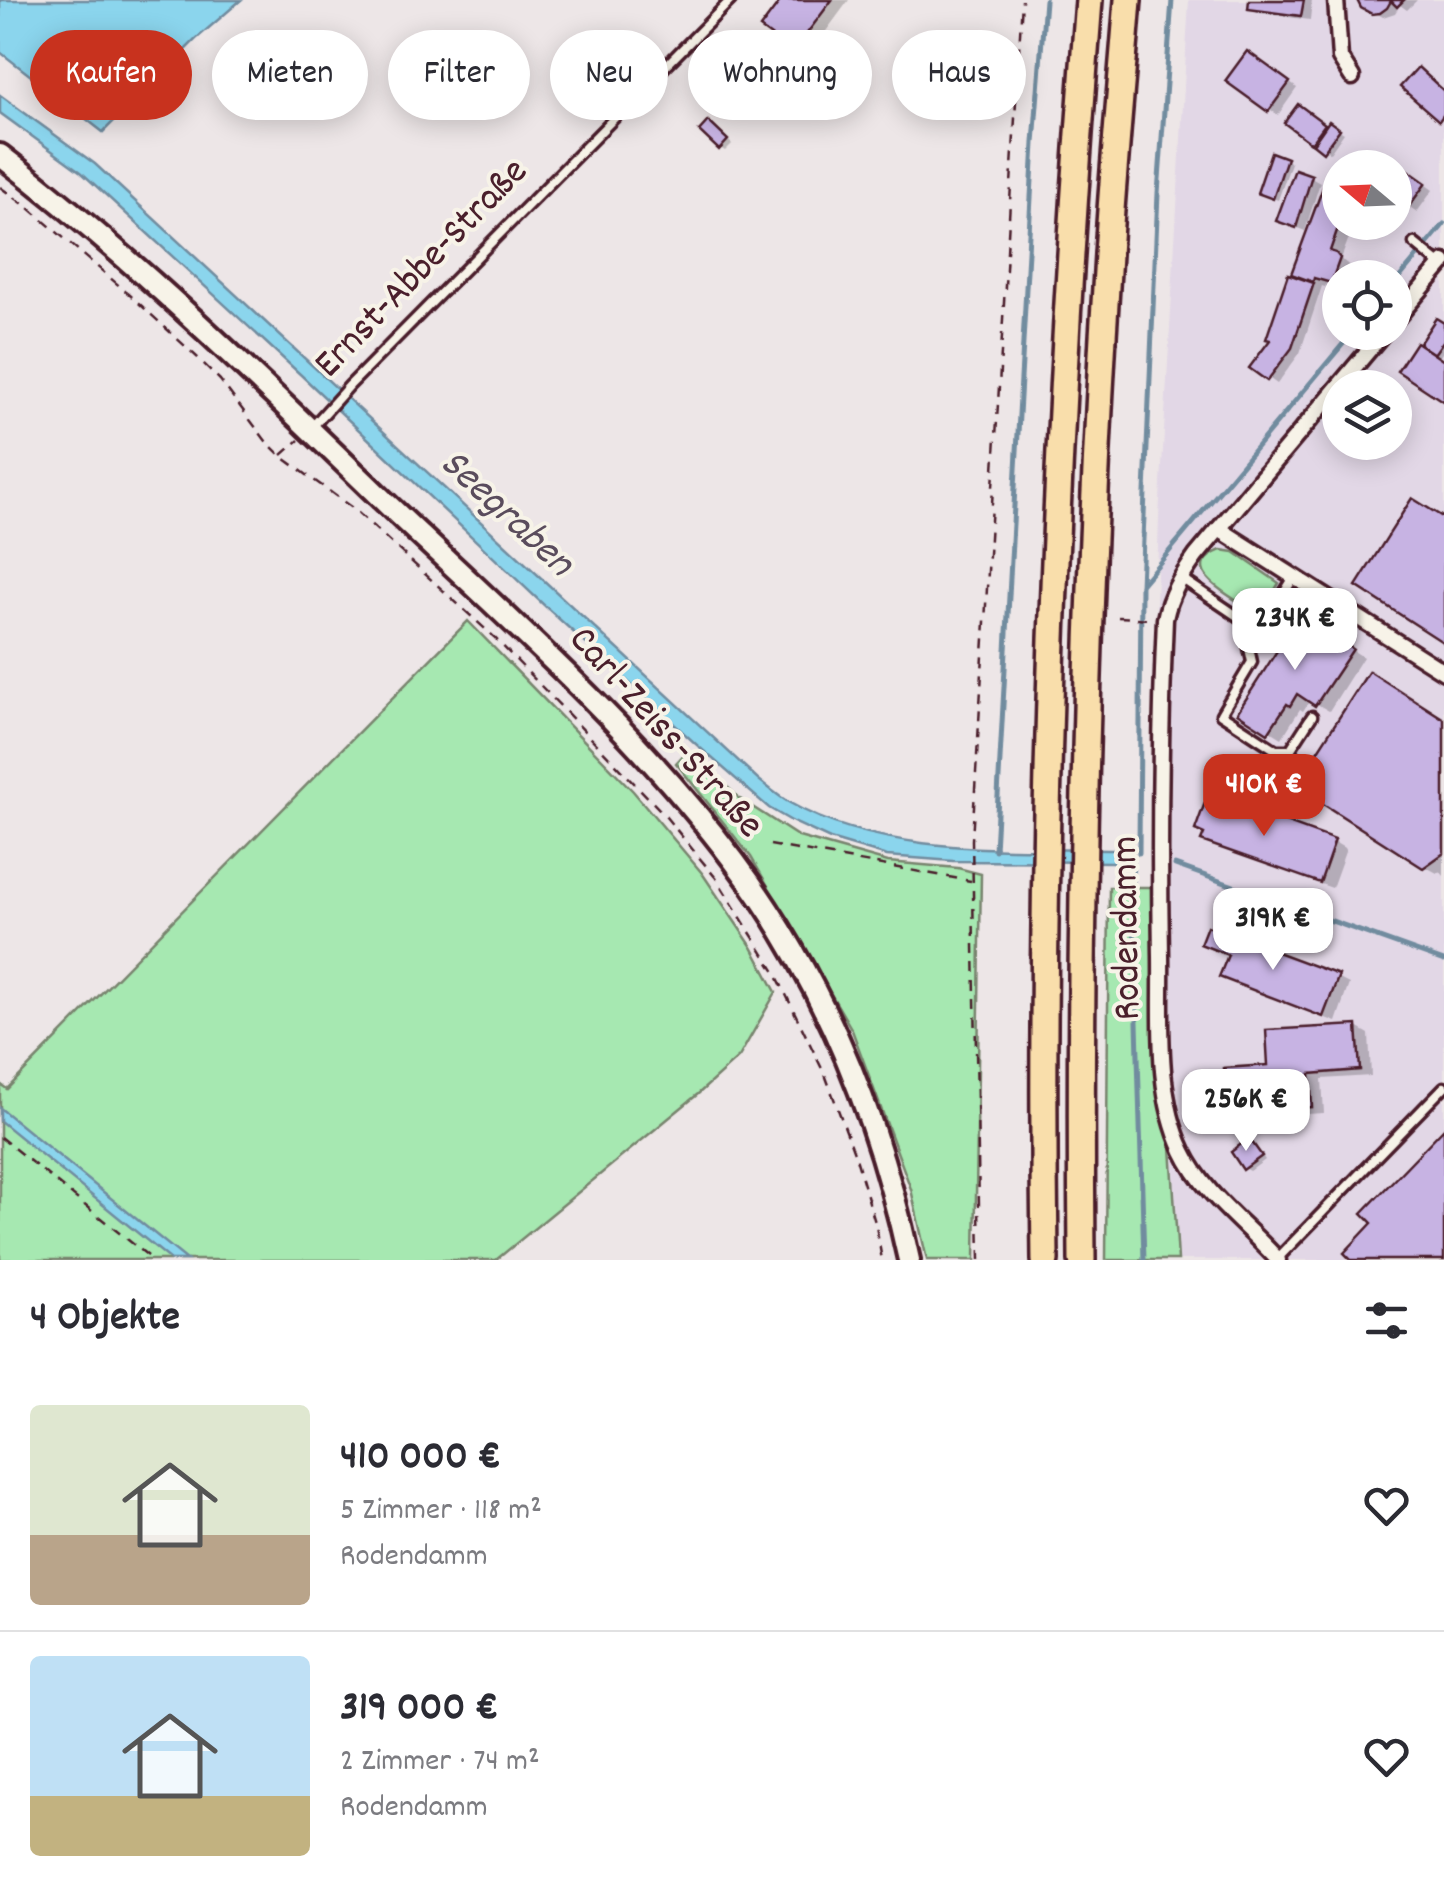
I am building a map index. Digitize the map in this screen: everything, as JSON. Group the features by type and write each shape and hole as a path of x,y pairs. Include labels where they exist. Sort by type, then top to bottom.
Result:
{"highway":[{"path":"1044,1260 1049,756 1062,408 1089,0"},
{"path":"1082,1260 1080,1083 1090,636 1107,271 1128,0"}],"main road":[{"name":"Carl-Zeiss-Straße","path":"0,154 124,256 310,430 571,678 663,775 736,864 767,910 839,1040 885,1164 908,1260"}],"street":[{"path":"1336,0 1340,58 1352,78"},
{"path":"1412,297 1439,261"},
{"name":"Rodendamm","path":"1278,1259 1216,1200 1199,1178 1184,1154 1167,1104 1160,850 1165,619 1168,601 1180,578 1369,350"},
{"path":"1220,529 1444,672"}],"lane":[{"name":"Ernst-Abbe-Straße","path":"310,430 731,0"},
{"path":"1414,243 1439,261"},
{"path":"1180,578 1243,620 1252,662 1220,714 1276,750 1290,750 1312,716"},
{"path":"1243,620 1274,610 1294,578"},
{"path":"1278,1259 1444,1087"}],"path":[{"path":"980,1260 972,840 1022,0"},
{"path":"0,187 186,347 220,380 281,456 355,510 494,636 660,811 716,878 776,972 826,1077 856,1158 882,1260"},
{"path":"281,456 310,430"},
{"path":"1118,617 1165,619"},
{"path":"770,844 972,881"},
{"path":"0,1137 152,1260"}],"shaded area":[{"path":"1189,0 1444,0 1444,1260 1169,1260 1155,1067 1155,631"}],"green space":[{"path":"1221,550 1234,552 1279,583 1269,600 1245,606 1209,580 1203,565"},
{"path":"468,621 633,791 702,873 752,947 776,992 739,1057 496,1260 0,1260 0,1084 7,1089"},
{"path":"688,750 740,799 799,837 888,862 958,868 981,874 975,1260 927,1260 911,1189 852,1030 751,857 676,763"},
{"path":"1109,887 1155,887 1178,1260 1106,1260"}],"water":[{"path":"0,0 241,0 192,43 192,30 30,30 30,75 0,52"},
{"path":"0,95 95,164 782,798 826,820 906,841 990,848 1113,850 1126,854 1118,862 953,861 887,856 830,839 769,808 547,608 81,172 0,113"},
{"path":"88,120 115,120 103,132"},
{"path":"0,1108 187,1260 171,1260 0,1121"}],"building":[{"path":"781,0 832,0 810,30 760,28"},
{"path":"1249,0 1304,0 1301,16 1248,9"},
{"path":"1357,0 1404,0 1397,7 1391,1 1380,13 1372,14 1361,8"},
{"path":"1247,51 1290,82 1268,112 1225,81"},
{"path":"1418,67 1444,91 1444,114 1439,121 1400,87"},
{"path":"1298,104 1325,124 1311,143 1284,123"},
{"path":"708,121 728,140 719,150 699,131"},
{"path":"1329,121 1340,129 1324,150 1313,144"},
{"path":"1271,152 1287,158 1273,199 1257,193"},
{"path":"1295,169 1312,175 1296,228 1276,221"},
{"path":"1412,173 1426,183 1412,202"},
{"path":"1322,190 1322,240 1334,240 1330,251 1339,260 1322,260 1322,280 1314,278 1313,282 1291,274"},
{"path":"1288,274 1314,283 1292,348 1267,381 1249,368 1270,340 1266,339"},
{"path":"1436,318 1444,323 1444,340 1434,354 1419,344"},
{"path":"1416,342 1444,361 1444,402 1412,381 1412,370 1398,370"},
{"path":"1412,498 1444,518 1444,643 1356,586"},
{"path":"1300,615 1353,649 1315,706 1297,694 1268,733 1237,713"},
{"path":"1369,671 1444,719 1444,853 1423,868 1295,786"},
{"path":"1208,794 1335,840 1320,883 1201,841 1204,834 1195,830"},
{"path":"1207,926 1339,975 1323,1017 1219,977 1228,955 1200,944"},
{"path":"1357,1025 1360,1070 1310,1074 1312,1107 1227,1112 1224,1068 1268,1065 1266,1030"},
{"path":"1444,1128 1444,1260 1351,1260 1344,1253 1372,1223 1362,1213"},
{"path":"1249,1138 1262,1156 1243,1170 1231,1152"}],"waterway":[{"path":"995,850 1045,0"},
{"path":"1141,585 1158,193 1172,0"},
{"path":"1412,263 1444,224"},
{"path":"1139,853 1141,585 1338,350"},
{"path":"1132,853 1144,1260"},
{"path":"1175,865 1444,961"}],"water label":[{"name":"Seegraben","path":"505,515"}]}
